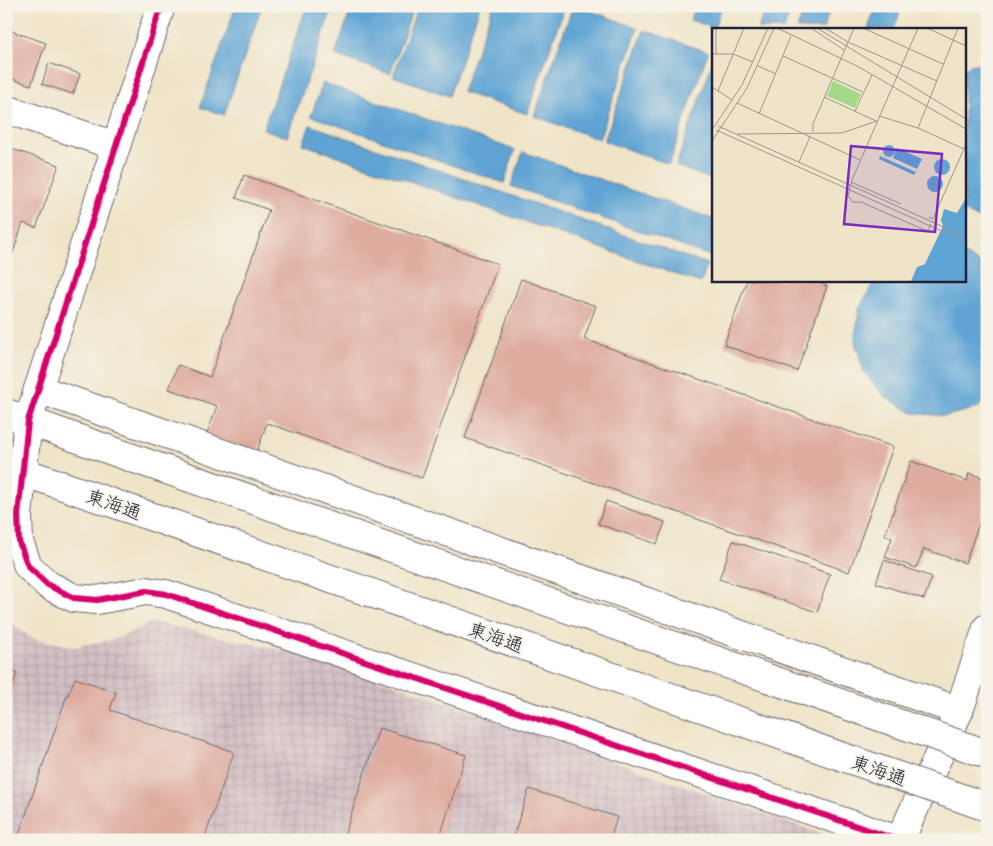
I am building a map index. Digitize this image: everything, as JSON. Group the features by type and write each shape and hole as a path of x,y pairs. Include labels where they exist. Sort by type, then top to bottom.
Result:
{"street":[{"path":"161,6 38,389 17,417 14,469 19,542 28,566 48,585 74,598 97,600 146,591 166,594 899,840 959,711 987,628"},
{"path":"6,109 116,146"},
{"path":"38,389 959,711"},
{"path":"17,417 987,754"},
{"name":"東海通","path":"14,469 987,807"}],"shaded area":[{"path":"6,619 31,638 74,647 119,638 152,622 325,660 839,840 6,840"}],"water":[{"path":"236,6 262,6 224,115 200,107"},
{"path":"307,6 333,6 287,137 263,129"},
{"path":"352,6 414,6 390,74 335,55"},
{"path":"418,6 480,6 449,96 393,76"},
{"path":"493,6 565,6 527,114 462,92"},
{"path":"573,6 638,28 599,139 534,116"},
{"path":"695,6 722,6 714,28 690,20"},
{"path":"766,6 792,6 784,28 758,28"},
{"path":"805,6 831,6 823,28 797,28"},
{"path":"876,6 902,6 894,28 868,28"},
{"path":"644,30 708,52 669,164 604,141"},
{"path":"987,61 987,220 981,220 966,212 967,66"},
{"path":"712,64 712,180 676,166"},
{"path":"323,83 515,150 504,183 311,116"},
{"path":"310,125 707,264 701,283 303,144"},
{"path":"523,152 712,219 712,251 710,256 511,186"},
{"path":"966,256 987,267 987,400 977,408 946,416 913,413 885,397 864,372 855,341 859,309 874,281 966,281"}],"building":[{"path":"6,29 46,43 31,85 6,77"},
{"path":"49,63 80,74 73,94 42,84"},
{"path":"6,147 59,165 36,228 23,223 7,270"},
{"path":"244,175 498,264 422,478 267,423 256,454 206,436 217,406 169,389 178,365 210,377 269,210 236,198"},
{"path":"521,279 596,306 584,339 893,447 849,572 465,438"},
{"path":"747,281 814,281 827,286 797,371 724,345"},
{"path":"911,461 967,481 969,473 987,479 987,501 965,563 924,549 916,568 885,557 892,538 885,535"},
{"path":"606,501 665,522 657,544 598,524"},
{"path":"733,541 830,574 817,612 719,579"},
{"path":"884,560 932,577 924,599 876,583"},
{"path":"6,669 17,673 7,704 6,704"},
{"path":"75,678 116,692 110,710 234,752 204,840 17,840 67,695"},
{"path":"379,728 466,755 439,840 343,840"},
{"path":"529,789 617,817 610,840 512,840"}],"cycle path":[{"path":"161,6 28,421 18,515 19,542 28,566 48,585 74,598 97,600 146,591 166,594 898,840"}]}
